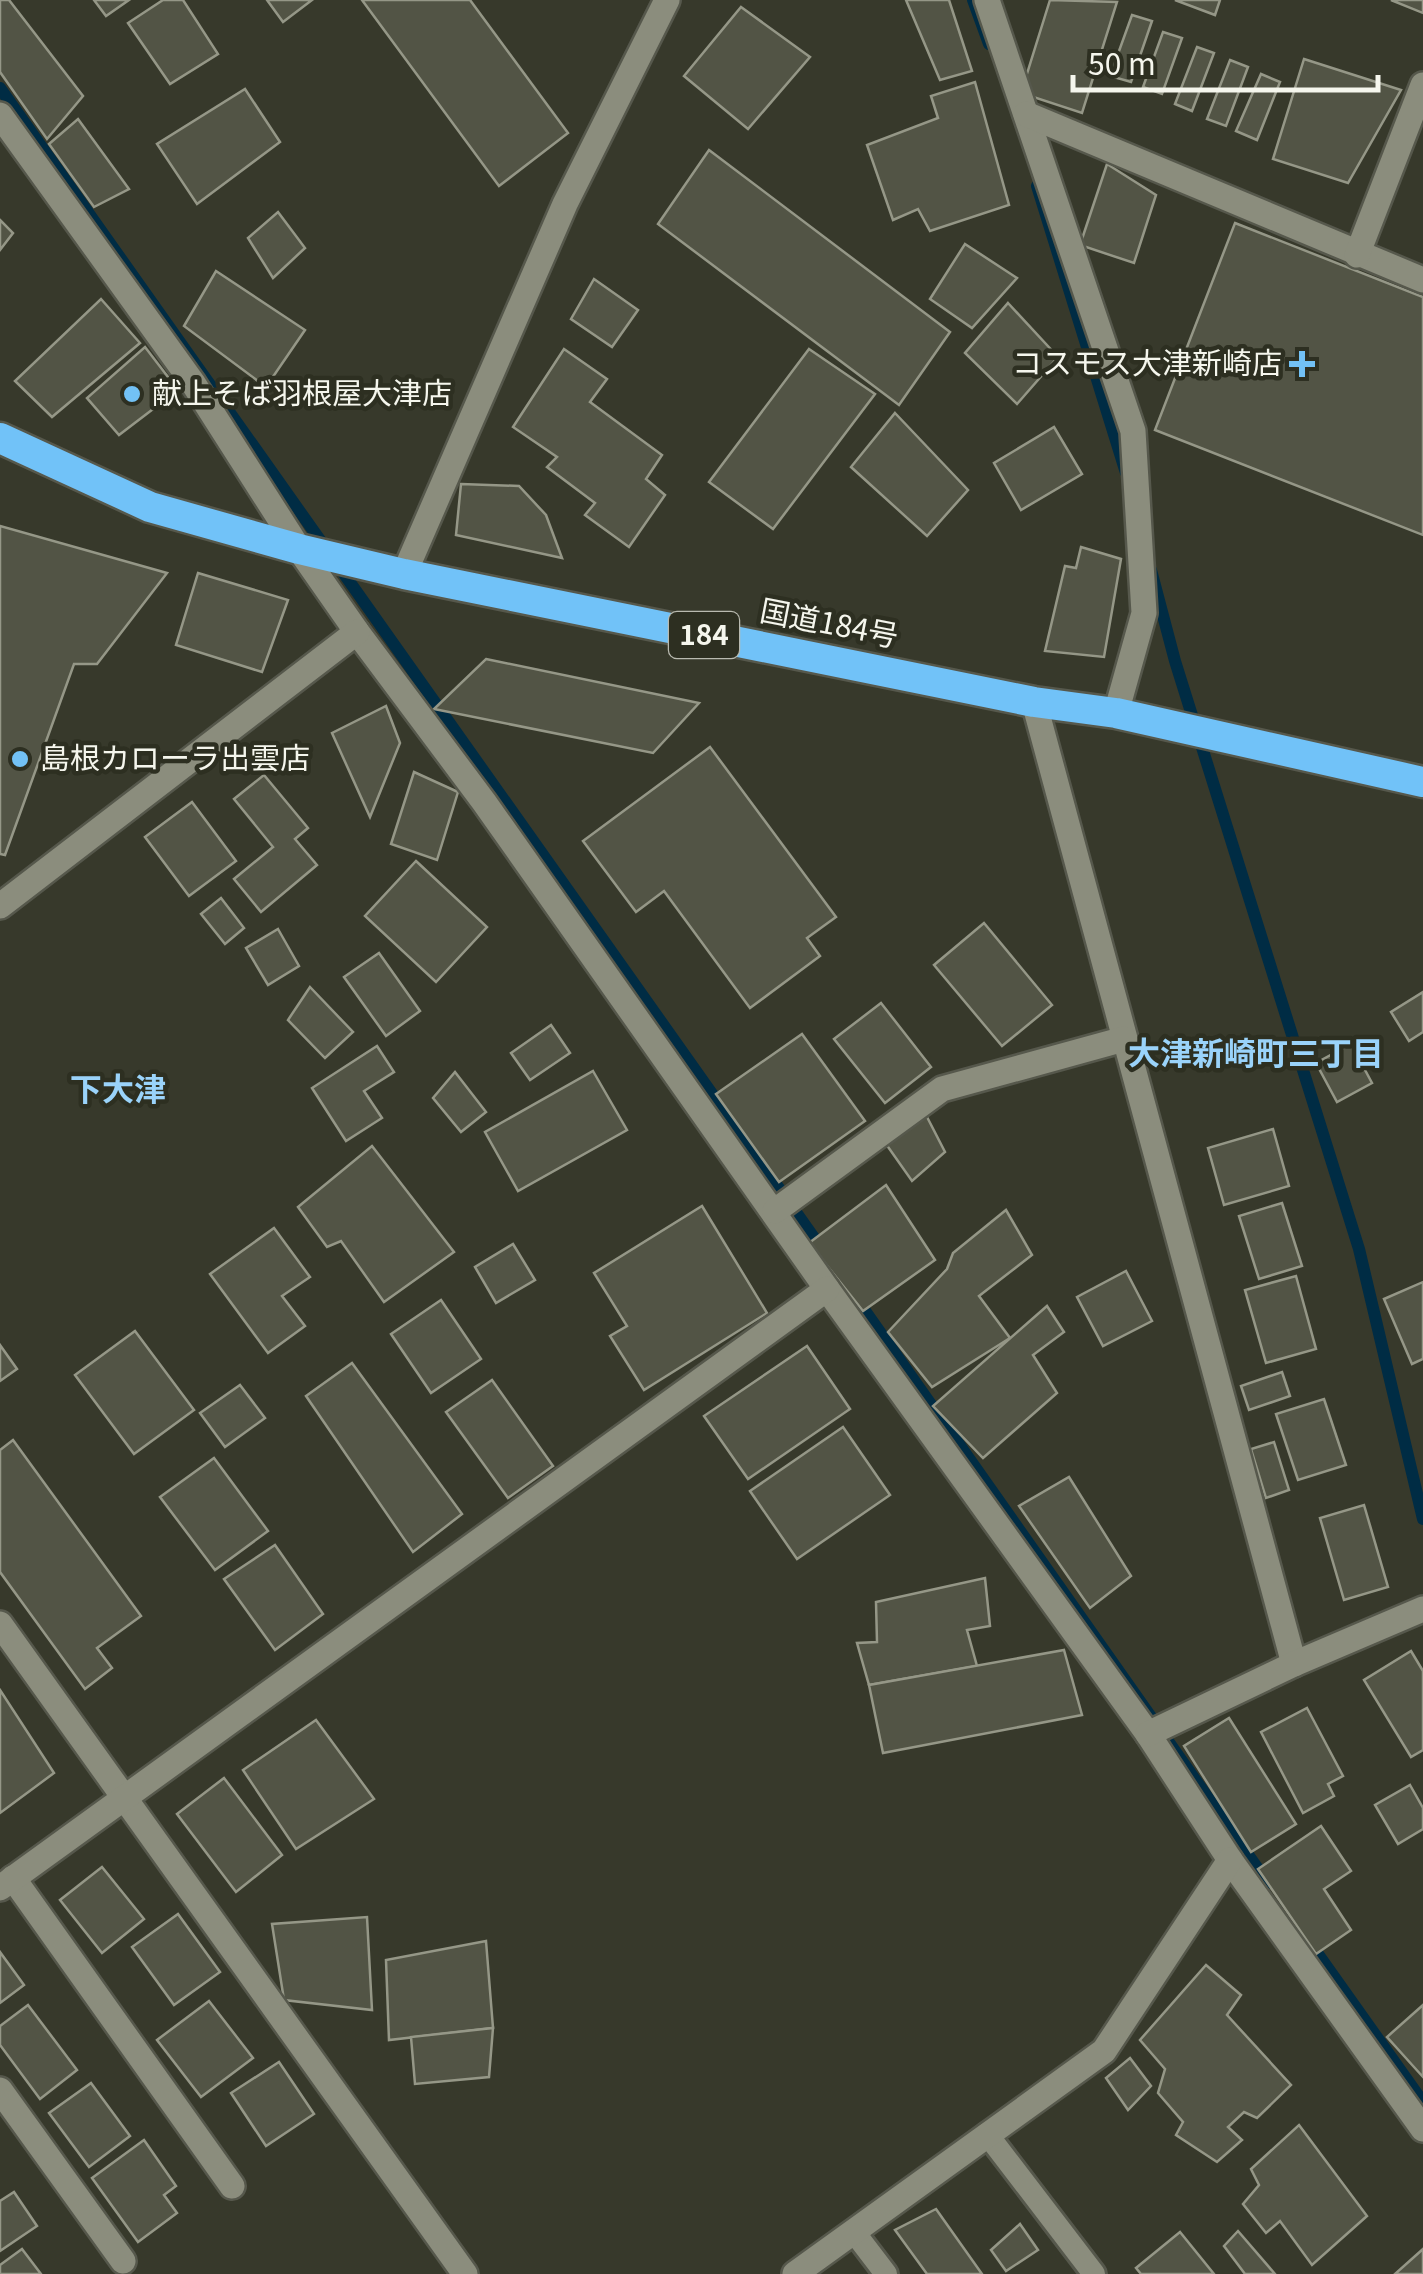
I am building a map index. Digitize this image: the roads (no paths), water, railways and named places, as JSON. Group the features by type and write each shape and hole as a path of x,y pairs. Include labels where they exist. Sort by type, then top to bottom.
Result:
{"highway":[{"name":"国道184号","path":"0,438 150,507 299,549 404,574 1034,702 1116,714 1423,782"}],"street":[{"path":"404,574 565,204 667,0"},
{"path":"987,0 1133,430 1144,613 1116,714"},
{"path":"1357,254 1423,85"},
{"path":"1026,114 1423,280"},
{"path":"0,115 193,383 357,632 484,802 827,1289 1148,1734 1230,1860 1423,2130"},
{"path":"0,906 357,632"},
{"path":"1034,702 1294,1664"},
{"path":"775,1211 942,1089 1124,1039"},
{"path":"232,2186 6,1883 827,1289"},
{"path":"1148,1734 1294,1664 1423,1610"},
{"path":"0,1624 465,2274"},
{"path":"795,2274 1104,2051 1230,1860"},
{"path":"0,2090 123,2261"}],"lane":[{"path":"987,2134 1094,2274"},
{"path":"854,2232 886,2274"}],"waterway":[{"path":"973,0 989,44"},
{"path":"0,88 822,1249"},
{"path":"1037,186 1126,473"},
{"path":"1151,570 1175,661 1359,1249 1423,1519"},
{"path":"856,1298 1268,1883"},
{"path":"1308,1940 1423,2102"}],"place":[{"name":"コスモス大津新崎店","path":"1302,364"},
{"name":"献上そば羽根屋大津店","path":"132,394"},
{"name":"島根カローラ出雲店","path":"20,759"}],"district":[{"name":"大津新崎町三丁目","path":"1256,1054"},
{"name":"下大津","path":"118,1090"}]}
